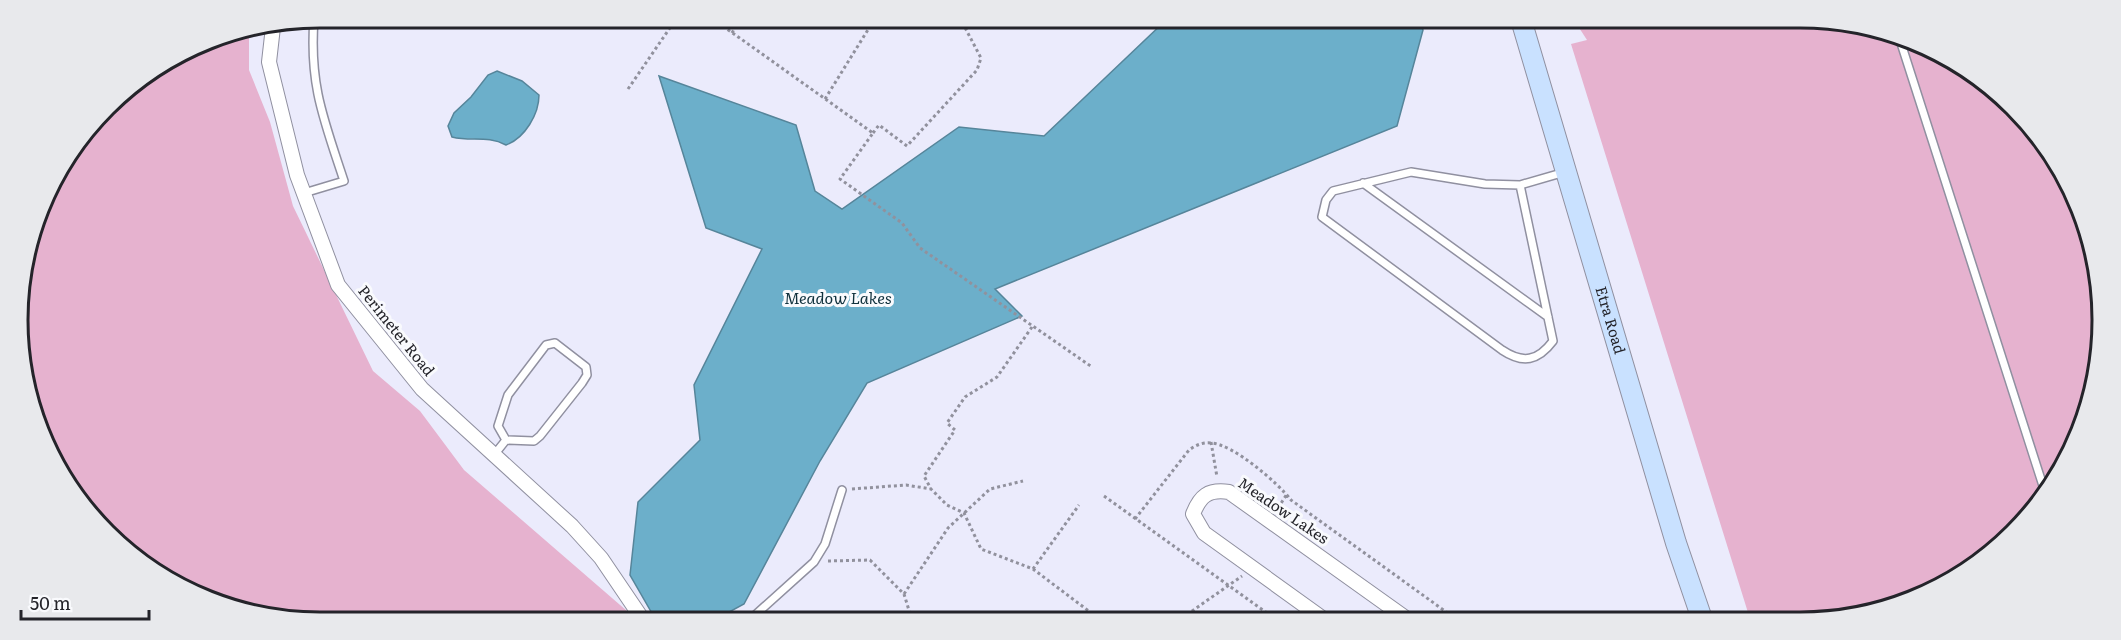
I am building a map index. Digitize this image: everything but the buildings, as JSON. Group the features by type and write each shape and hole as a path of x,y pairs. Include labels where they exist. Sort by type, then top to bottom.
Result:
{"main road":[{"name":"Etra Road","path":"1524,28 1676,543 1700,612"}],"street":[{"name":"Perimeter Road","path":"273,32 270,62 304,193 338,285 422,389 572,526 621,585 638,612"},
{"name":"Meadow Lakes","path":"1314,612 1204,533 1193,514 1199,498 1209,492 1220,490 1248,503 1397,612"}],"lane":[{"path":"304,193 344,181 314,87 313,28"},
{"path":"1902,47 2042,483"},
{"path":"1520,185 1553,340 1544,354 1527,359 1514,358 1322,217 1326,200 1333,191 1411,172 1485,184 1520,185 1567,171"},
{"path":"1363,183 1548,318"},
{"path":"555,343 586,367 587,375 534,441 506,440 498,426 499,416 508,395 546,345 555,343"},
{"path":"494,455 506,440"},
{"path":"759,612 814,562 825,544 842,490"}],"path":[{"path":"628,89 670,28"},
{"path":"725,28 873,133"},
{"path":"732,33 735,28"},
{"path":"825,99 869,28"},
{"path":"965,28 981,58 977,70 907,146 879,125 840,179 902,223 920,248 1092,367"},
{"path":"1032,327 997,377 965,398 947,423 955,430 924,476 931,489 947,505 964,513 981,549 1033,569 1090,612"},
{"path":"1211,442 1220,490"},
{"path":"904,594 948,528 990,489 1023,481"},
{"path":"842,490 906,485 931,489"},
{"path":"1104,496 1266,612"},
{"path":"1033,569 1078,505"},
{"path":"814,562 864,558 870,560 904,594 909,612"},
{"path":"1191,612 1252,567"}],"shaded area":[{"path":"1579,28 1801,28 1839,31 1876,38 1913,51 1963,78 2007,114 2032,143 2062,191 2083,245 2092,301 2090,358 2077,414 2053,466 2020,512 1978,551 1930,581 1876,602 1820,611 1748,612 1571,44 1587,40"},
{"path":"249,37 249,70 270,122 293,206 373,371 420,411 464,470 627,611 320,612 263,606 226,596 174,572 143,551 114,526 78,482 51,432 34,377 28,320 34,263 51,208 78,158 114,114 143,89 174,68 208,51"}],"water":[{"name":"Meadow Lakes","path":"1158,28 1422,28 1423,30 1397,126 995,289 1022,316 867,383 820,461 744,604 729,612 651,612 630,575 638,502 700,440 694,385 762,249 706,228 659,76 796,125 815,191 842,209 959,127 1044,136"},
{"path":"497,71 522,81 539,95 537,110 530,124 519,137 506,145 486,139 452,137 448,126 454,113 471,97 488,75"}]}
